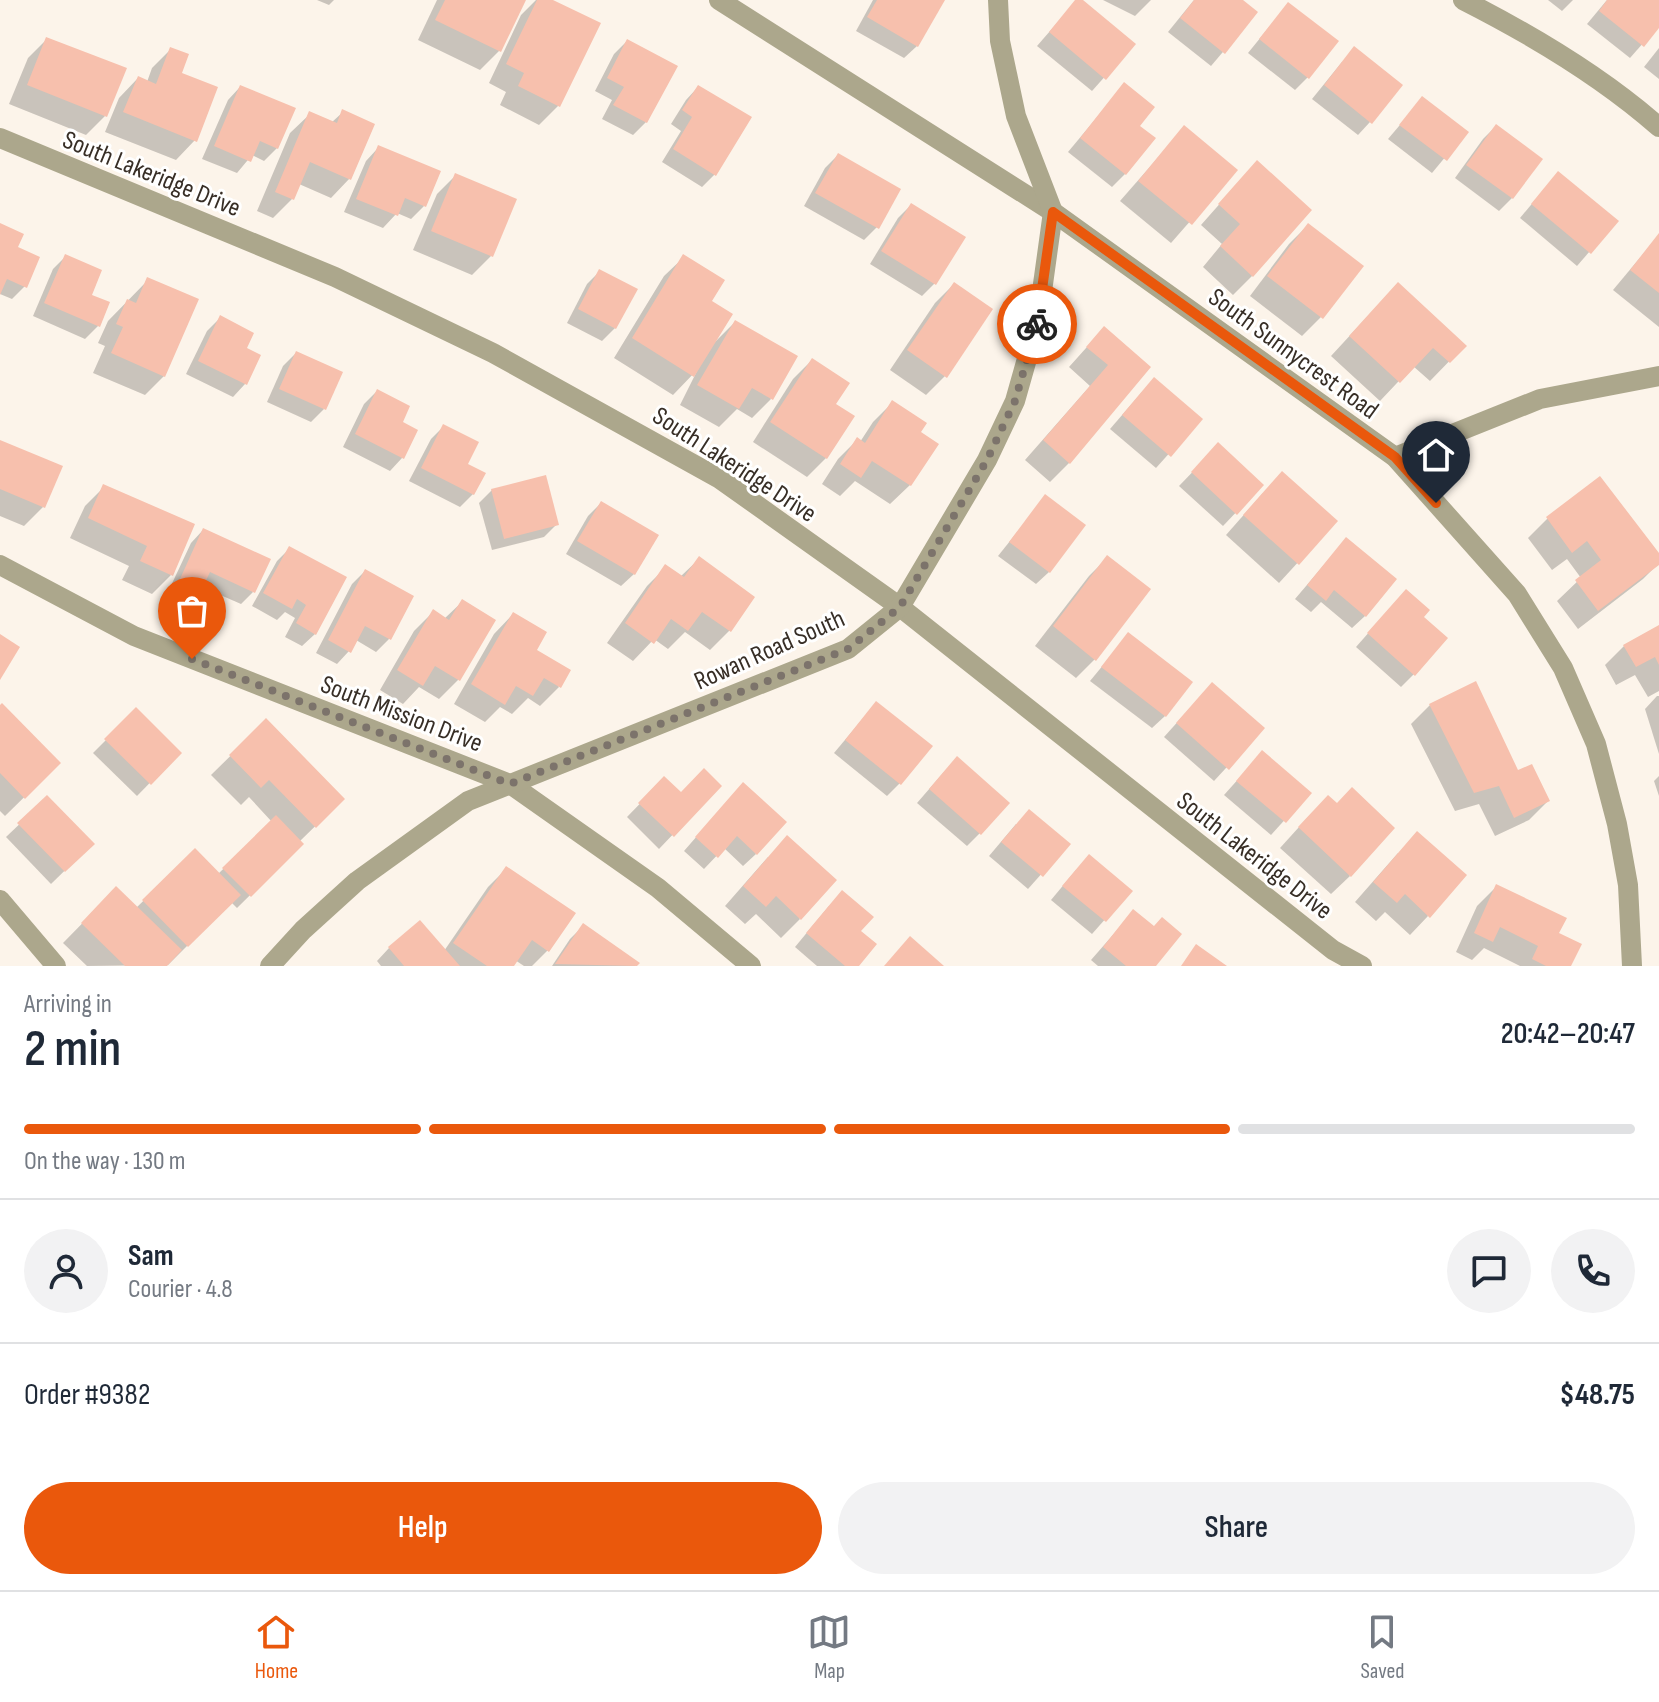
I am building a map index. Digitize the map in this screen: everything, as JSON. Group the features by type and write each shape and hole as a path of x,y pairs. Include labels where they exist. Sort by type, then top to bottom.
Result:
{"street":[{"name":"South Sunnycrest Road","path":"719,0 1053,212 1395,457 1517,594 1563,668 1596,744 1617,824 1628,885 1632,966"},
{"name":"Rowan Road South","path":"270,966 303,930 357,881 468,801 848,649 900,607 987,460 1015,401 1038,320 1053,212 1016,116 1000,41 998,0"},
{"path":"1463,0 1527,33 1632,103 1659,127"},
{"name":"South Lakeridge Drive","path":"0,138 335,277 493,353 720,479 900,607 1333,950 1362,966"},
{"path":"1395,457 1540,399 1659,376"},
{"name":"South Mission Drive","path":"0,565 134,636 510,784 658,888 751,966"},
{"path":"0,900 56,966"}],"building":[{"path":"445,0 526,0 501,52 435,20"},
{"path":"537,0 553,0 601,23 560,107 518,86 524,73 506,64"},
{"path":"877,0 945,0 918,47 867,17"},
{"path":"1075,0 1083,0 1136,44 1106,80 1049,32"},
{"path":"1194,0 1243,0 1258,12 1225,54 1180,18"},
{"path":"1607,0 1659,0 1659,28 1644,47 1599,11"},
{"path":"1288,2 1339,41 1309,79 1259,39"},
{"path":"46,37 127,68 107,117 27,85"},
{"path":"627,39 678,66 647,123 613,105 624,87 607,78"},
{"path":"1354,46 1403,85 1372,124 1324,85"},
{"path":"170,47 189,54 182,73 218,87 197,142 123,112 138,76 156,84"},
{"path":"1124,82 1155,107 1140,126 1156,138 1126,175 1080,138"},
{"path":"240,85 296,108 278,149 260,141 251,162 214,146"},
{"path":"698,85 752,117 716,176 673,149 692,117 682,110"},
{"path":"1422,96 1469,132 1447,161 1399,125"},
{"path":"342,109 375,124 351,180 310,162 294,200 275,192 309,111 337,123"},
{"path":"1496,124 1543,159 1513,199 1466,165"},
{"path":"1184,125 1238,170 1192,225 1138,181"},
{"path":"378,145 441,171 426,207 405,198 398,216 356,199"},
{"path":"838,153 901,189 879,229 815,193"},
{"path":"1257,160 1312,210 1253,277 1220,246 1240,224 1218,204"},
{"path":"1558,171 1619,221 1591,254 1531,204"},
{"path":"455,173 517,199 493,257 431,231"},
{"path":"911,203 966,237 936,285 881,251"},
{"path":"0,223 24,234 18,247 40,257 27,288 7,279 0,295"},
{"path":"1308,223 1364,266 1323,319 1267,276"},
{"path":"1659,233 1659,293 1630,270"},
{"path":"65,254 102,270 92,295 110,302 100,327 44,303"},
{"path":"683,254 725,280 712,301 733,314 694,377 632,338"},
{"path":"599,269 638,289 616,329 578,309"},
{"path":"147,277 199,299 165,377 111,353 123,327 116,324 127,299 136,303"},
{"path":"954,282 993,309 947,378 907,350"},
{"path":"1398,282 1467,346 1450,363 1433,348 1400,383 1349,336"},
{"path":"220,315 254,333 247,348 261,355 247,385 198,361"},
{"path":"735,320 798,356 773,400 752,388 739,409 697,385"},
{"path":"1104,326 1151,367 1070,464 1043,440 1108,365 1086,347"},
{"path":"296,351 343,372 326,410 279,389"},
{"path":"812,358 850,383 836,404 855,416 827,459 770,422"},
{"path":"1154,377 1203,419 1171,457 1122,415"},
{"path":"377,389 410,406 403,422 418,430 404,459 355,434"},
{"path":"892,400 927,423 921,432 939,444 911,486 872,461 861,478 840,464 857,437 865,443"},
{"path":"443,424 479,442 468,464 486,473 474,495 421,468"},
{"path":"0,440 63,466 45,508 0,489"},
{"path":"1218,442 1264,485 1237,515 1191,472"},
{"path":"1282,471 1338,521 1299,565 1243,515"},
{"path":"546,475 559,525 504,539 491,489"},
{"path":"1600,476 1659,553 1659,565 1598,611 1575,580 1601,560 1587,541 1572,553 1546,517"},
{"path":"103,484 195,524 173,576 140,561 147,546 88,518"},
{"path":"1045,494 1086,525 1050,573 1009,542"},
{"path":"601,501 659,535 635,575 577,541"},
{"path":"203,528 271,559 255,593 210,572 202,589 180,579"},
{"path":"1346,537 1397,579 1366,617 1334,590 1326,601 1307,585"},
{"path":"289,546 347,577 316,635 296,623 306,605 297,599 292,609 263,593"},
{"path":"1107,555 1151,589 1096,661 1053,626"},
{"path":"699,556 755,597 731,632 702,612 688,631 671,619 654,644 625,623 665,564 684,577"},
{"path":"365,569 414,596 391,640 365,626 351,653 328,640"},
{"path":"1406,589 1430,610 1424,617 1448,638 1415,676 1367,633"},
{"path":"462,599 496,620 460,681 435,666 423,686 397,670 433,609 449,620"},
{"path":"513,612 547,632 537,650 571,670 561,688 544,678 533,696 516,686 505,705 471,684"},
{"path":"1659,625 1659,665 1655,657 1636,667 1623,645"},
{"path":"1128,632 1193,682 1166,717 1101,667"},
{"path":"0,634 20,647 0,680"},
{"path":"1476,681 1518,770 1532,764 1550,801 1514,818 1499,786 1474,793 1429,704"},
{"path":"1212,682 1265,728 1229,770 1176,723"},
{"path":"876,701 933,746 901,785 845,740"},
{"path":"2,703 61,763 25,799 0,773"},
{"path":"136,707 182,753 151,785 104,739"},
{"path":"266,718 345,799 316,828 269,780 261,788 229,755"},
{"path":"1262,750 1312,793 1286,823 1236,781"},
{"path":"957,756 1010,803 981,835 929,789"},
{"path":"704,768 722,786 674,837 638,803 664,776 681,792"},
{"path":"743,782 787,822 757,855 737,836 718,858 695,837"},
{"path":"1352,787 1395,828 1351,877 1298,827 1328,795 1337,803"},
{"path":"47,795 95,844 65,872 17,823"},
{"path":"1029,809 1071,844 1043,877 1001,842"},
{"path":"276,815 304,844 251,897 222,868"},
{"path":"1417,831 1467,875 1430,918 1405,894 1397,903 1373,882"},
{"path":"787,835 837,880 801,920 776,896 766,907 743,886"},
{"path":"195,848 241,895 188,947 142,900"},
{"path":"1089,854 1133,891 1106,922 1062,886"},
{"path":"506,866 576,913 549,952 532,940 514,966 487,966 453,943"},
{"path":"1496,884 1567,918 1559,933 1582,944 1571,966 1546,966 1532,959 1538,946 1500,927 1493,942 1474,933"},
{"path":"116,886 182,950 167,966 125,966 81,923"},
{"path":"842,890 874,917 861,931 877,944 859,966 845,966 806,933"},
{"path":"1133,909 1154,926 1162,917 1182,934 1156,966 1126,966 1103,947"},
{"path":"420,920 460,966 404,966 388,947"},
{"path":"583,923 640,963 637,966 555,964"},
{"path":"910,936 944,966 884,966"},
{"path":"1196,944 1227,966 1181,966"}],"way so far":[{"path":"192,659 510,784 848,649 900,607 987,460 1015,401 1037,324"}],"route":[{"path":"1037,324 1053,212 1395,457 1436,503"}]}
